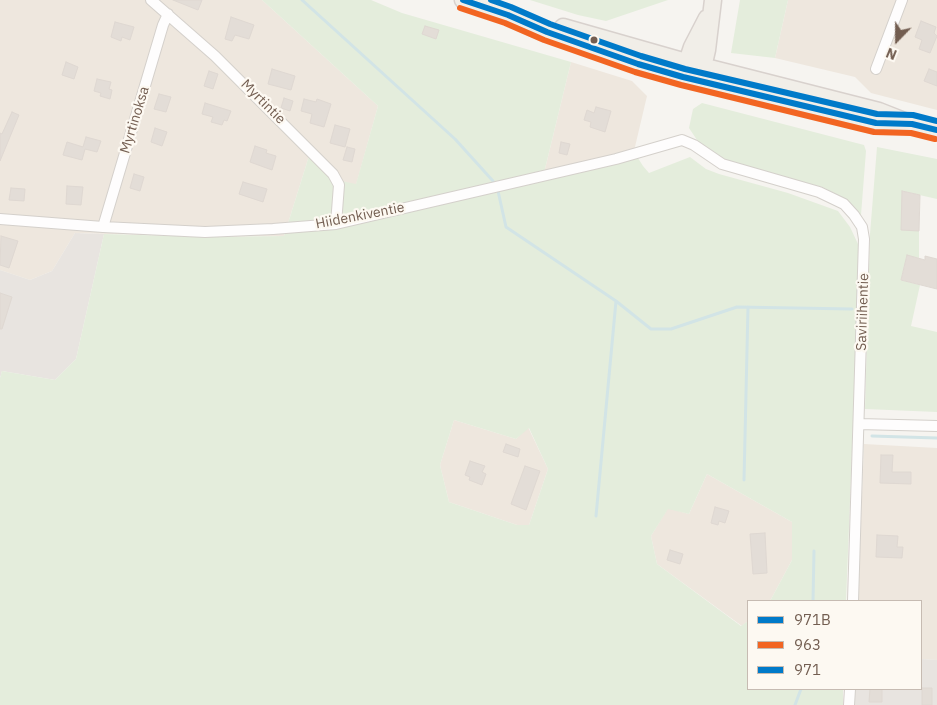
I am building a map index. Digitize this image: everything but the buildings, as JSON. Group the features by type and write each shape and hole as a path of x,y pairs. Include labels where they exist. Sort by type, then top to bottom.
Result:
{"main road":[{"path":"462,0 508,15 550,23 685,70 879,111 912,124 937,130"},
{"path":"685,70 712,5"},
{"path":"701,74 707,50 712,5"}],"street":[{"name":"Myrtintie","path":"151,0 221,61 333,174 339,185 336,224"},
{"path":"876,69 902,0"},
{"name":"Myrtinoksa","path":"103,227 154,54 168,14"},
{"name":"Hiidenkiventie","path":"0,219 205,232 336,224 616,159 682,140"},
{"name":"Saviriihentie","path":"682,140 694,145 722,164 819,192 832,198 844,204 862,227 865,263 853,600"},
{"path":"859,424 937,426"},
{"path":"849,705 850,690"}],"shaded area":[{"path":"0,0 262,0 378,106 356,185 331,179 309,156 284,236 213,237 75,233 52,271 30,280 0,270"},
{"path":"788,0 937,0 937,110 871,93 855,77 775,58"},
{"path":"571,62 632,81 647,96 634,151 544,173"},
{"path":"75,233 104,234 76,359 55,380 2,371 0,378 0,270 30,280 52,271"},
{"path":"454,420 516,439 528,427 548,469 529,525 517,525 449,502 440,465"},
{"path":"864,444 937,448 937,660 922,659 922,600 858,600"},
{"path":"707,474 792,522 792,560 771,600 747,600 747,622 742,626 657,564 651,536 668,508 689,514"},
{"path":"922,659 937,660 937,705 853,705 854,690 922,690"}],"green space":[{"path":"262,0 371,0 402,13 571,62 544,173 636,155 649,173 690,157 706,169 719,174 788,193 838,211 850,227 858,244 858,302 846,600 771,600 792,560 792,522 707,474 689,514 668,509 651,536 657,564 741,626 747,622 747,690 843,690 843,705 0,705 0,378 2,371 55,380 76,359 104,234 213,237 284,236 309,156 331,179 356,184 378,106","holes":["454,420 516,439 529,428 548,469 529,525 517,525 449,502 440,465"]},
{"path":"530,0 668,0 606,21 578,15"},
{"path":"740,0 788,0 775,58 731,53"},
{"path":"702,103 864,145 866,151 861,215 843,198 822,187 727,161 712,154 697,140 689,128 693,109"},
{"path":"877,147 937,159 937,199 902,191 919,231 919,258 907,256 901,280 920,285 911,326 937,332 937,412 865,409 870,234"}],"waterway":[{"path":"302,0 455,139 493,181"},
{"path":"498,191 506,227 616,301 651,329 671,329 737,307 852,309"},
{"path":"596,516 616,301"},
{"path":"744,480 748,307"},
{"path":"872,436 937,438"},
{"path":"813,600 814,551"},
{"path":"795,705 801,690"}],"transit line":[{"name":"971B","path":"463,0 638,64 683,77 876,123 912,124 937,130"},
{"name":"971","path":"491,0 550,24 641,56 685,69 877,114 913,115 937,121"},
{"name":"963","path":"460,8 635,72 681,85 874,132 911,133 935,139"}]}
